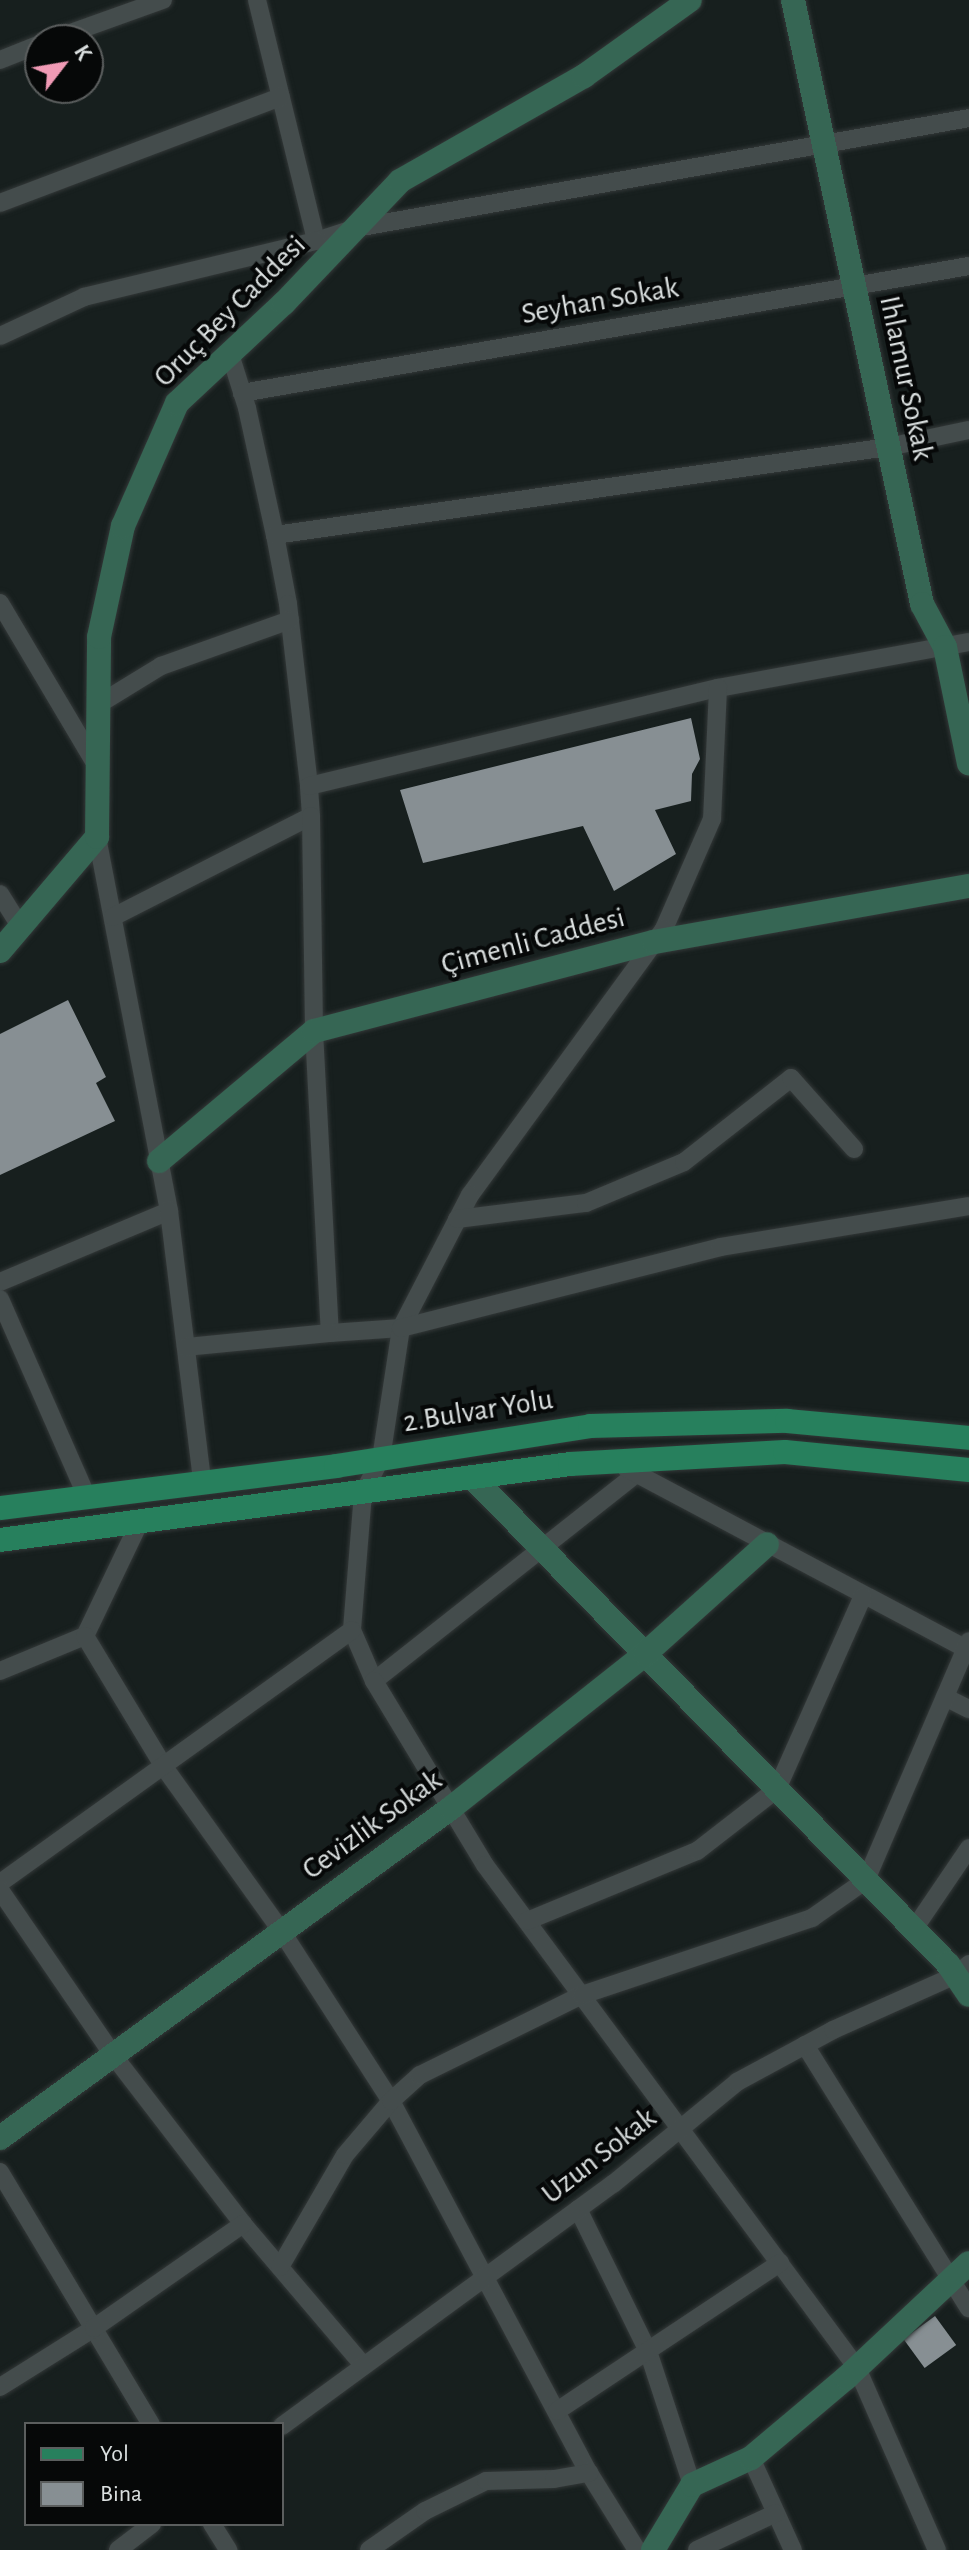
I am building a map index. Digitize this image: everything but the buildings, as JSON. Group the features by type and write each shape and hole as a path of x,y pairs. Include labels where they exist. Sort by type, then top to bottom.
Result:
{"main road":[{"name":"2.Bulvar Yolu","path":"0,1508 381,1458 590,1426 787,1421 969,1438"},
{"path":"0,1540 612,1461 785,1452 969,1470"}],"street":[{"path":"96,24 163,0"},
{"path":"257,0 316,241"},
{"name":"Oruç Bey Caddesi","path":"97,837 99,637 123,526 177,403 230,354 400,181 584,76 690,0"},
{"name":"Ihlamur Sokak","path":"793,0 922,604 945,647 969,761"},
{"path":"0,60 24,50"},
{"path":"0,203 281,97"},
{"path":"0,336 84,297 316,241 356,228 969,118"},
{"name":"Seyhan Sokak","path":"242,393 969,266"},
{"path":"230,354 275,535 290,620 309,786 314,1031 330,1333"},
{"path":"275,535 888,447 969,430"},
{"path":"0,603 98,768"},
{"path":"99,704 161,666 290,620"},
{"path":"309,786 718,688 969,642"},
{"path":"718,688 712,819 664,929 470,1195 401,1328 381,1458 363,1493 352,1630 374,1681 485,1865 857,2368 937,2550"},
{"path":"113,917 311,816"},
{"path":"97,837 169,1211 202,1481"},
{"path":"0,951 97,837"},
{"name":"Çimenli Caddesi","path":"159,1161 314,1031 654,942 969,886"},
{"path":"0,894 21,927"},
{"path":"457,1219 586,1203 684,1162 791,1078 854,1149"},
{"path":"186,1347 401,1328 721,1247 969,1206"},
{"path":"0,1282 169,1211"},
{"path":"0,1299 86,1495"},
{"path":"280,2267 345,2155 391,2101 420,2075 582,1995 812,1918 866,1880 967,1645 863,1596 612,1461"},
{"path":"374,1681 636,1474"},
{"path":"473,1478 965,1978"},
{"path":"0,1671 85,1636 140,1521"},
{"name":"Cevizlik Sokak","path":"0,2138 451,1808 645,1654 767,1544"},
{"path":"527,1921 697,1851 777,1789 863,1596"},
{"path":"0,1883 352,1630"},
{"path":"85,1636 164,1767 282,1932 391,2101 589,2473 637,2550"},
{"path":"945,1697 969,1709"},
{"path":"914,1929 969,1848"},
{"path":"0,1890 113,2055 243,2224 363,2365"},
{"name":"Uzun Sokak","path":"284,2424 578,2209 737,2082 805,2045 965,1978"},
{"path":"805,2045 961,2270 969,2308"},
{"path":"0,2172 150,2422"},
{"path":"578,2209 648,2351 692,2485"},
{"path":"0,2387 94,2328 243,2224"},
{"path":"557,2411 780,2263"},
{"path":"653,2550 692,2485 751,2458 857,2368 961,2270"},
{"path":"751,2458 793,2550"},
{"path":"369,2550 425,2511 486,2481 554,2479 589,2473"},
{"path":"697,2550 776,2513"},
{"path":"118,2550 149,2526"},
{"path":"213,2526 228,2550"}]}
